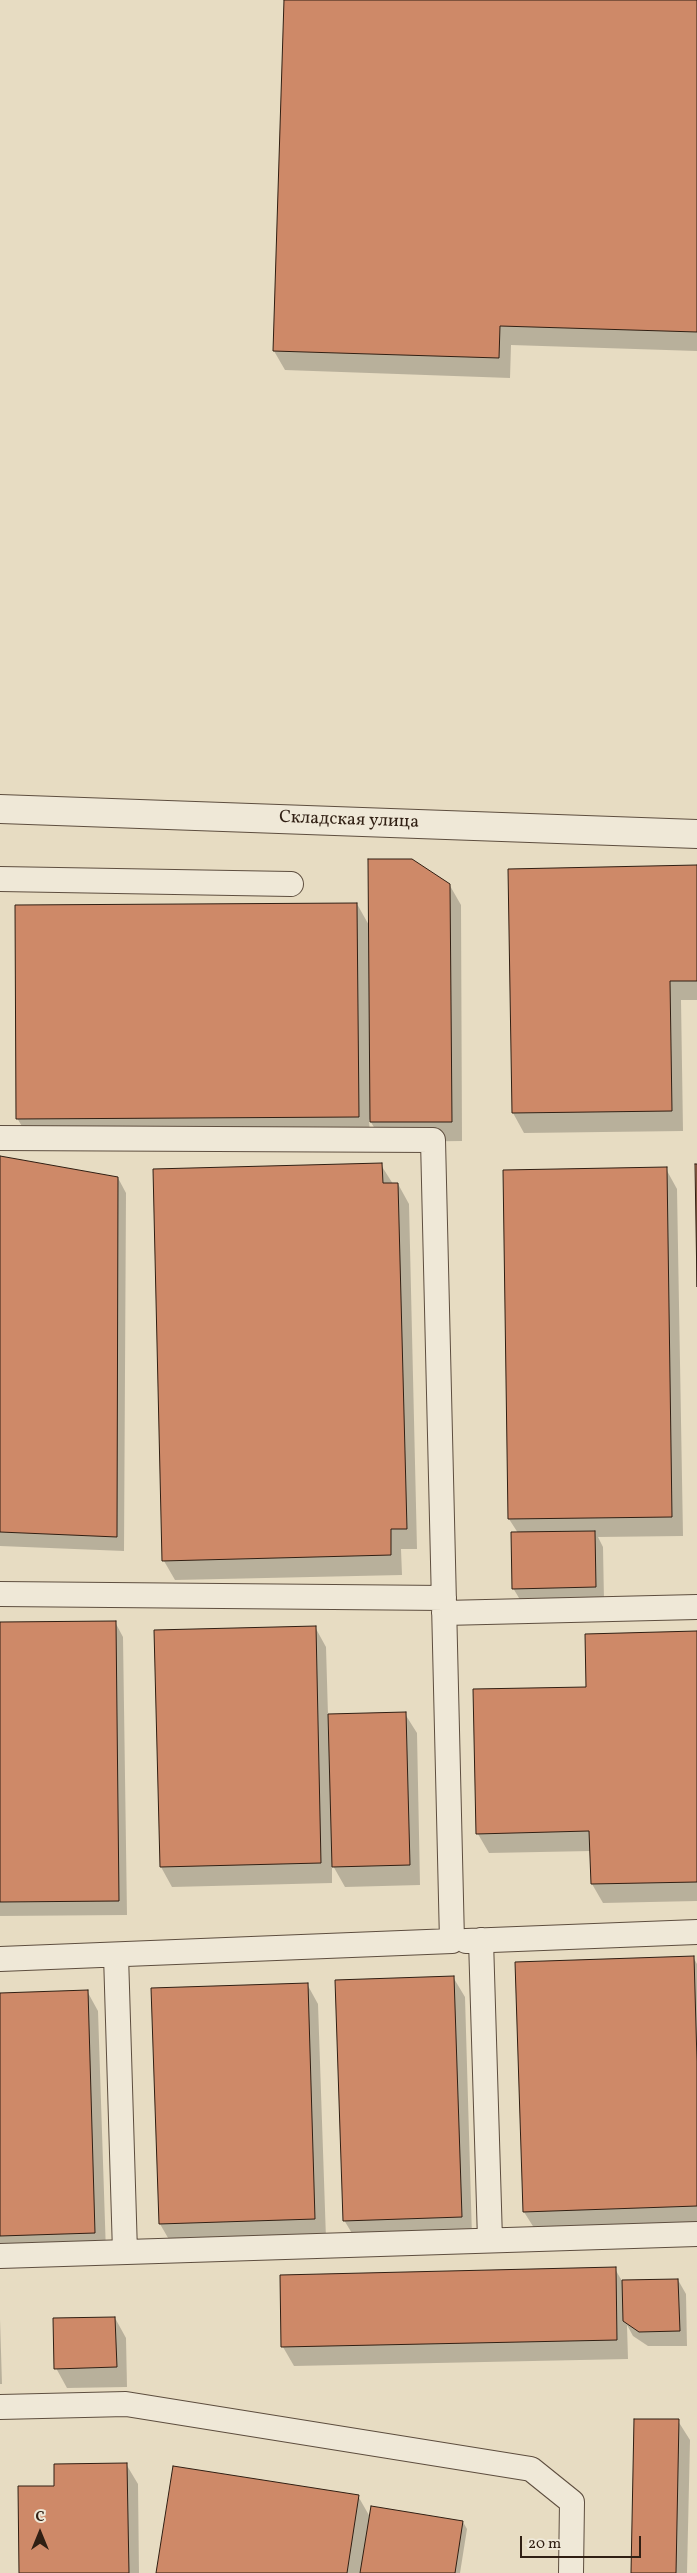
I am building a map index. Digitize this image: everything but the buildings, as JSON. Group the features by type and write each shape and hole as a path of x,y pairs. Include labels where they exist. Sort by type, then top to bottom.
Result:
{"street":[{"name":"Складская улица","path":"0,809 697,834"}],"lane":[{"path":"0,879 291,884"},
{"path":"0,1138 433,1140 452,1942"},
{"path":"0,1594 444,1606 697,1607"},
{"path":"0,1959 697,1932"},
{"path":"480,1940 490,2240"},
{"path":"116,1955 125,2252"},
{"path":"0,2256 697,2234"},
{"path":"0,2407 126,2404 531,2469 572,2502 571,2573"}]}
